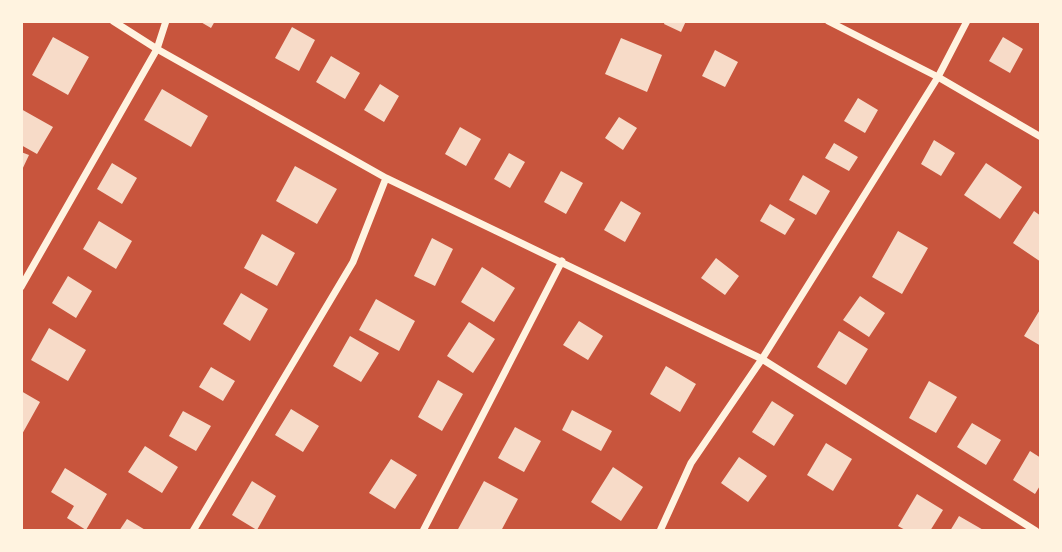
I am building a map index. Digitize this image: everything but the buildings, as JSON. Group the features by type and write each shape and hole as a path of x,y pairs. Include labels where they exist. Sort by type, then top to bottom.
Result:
{"street":[{"path":"113,21 156,49 386,178 762,359 1036,531"},
{"path":"21,287 156,49 166,21"},
{"path":"828,21 938,77 1041,137"},
{"path":"660,531 691,463 762,359 938,77 967,21"},
{"path":"193,531 353,262 386,178"},
{"path":"423,531 562,261"}]}
